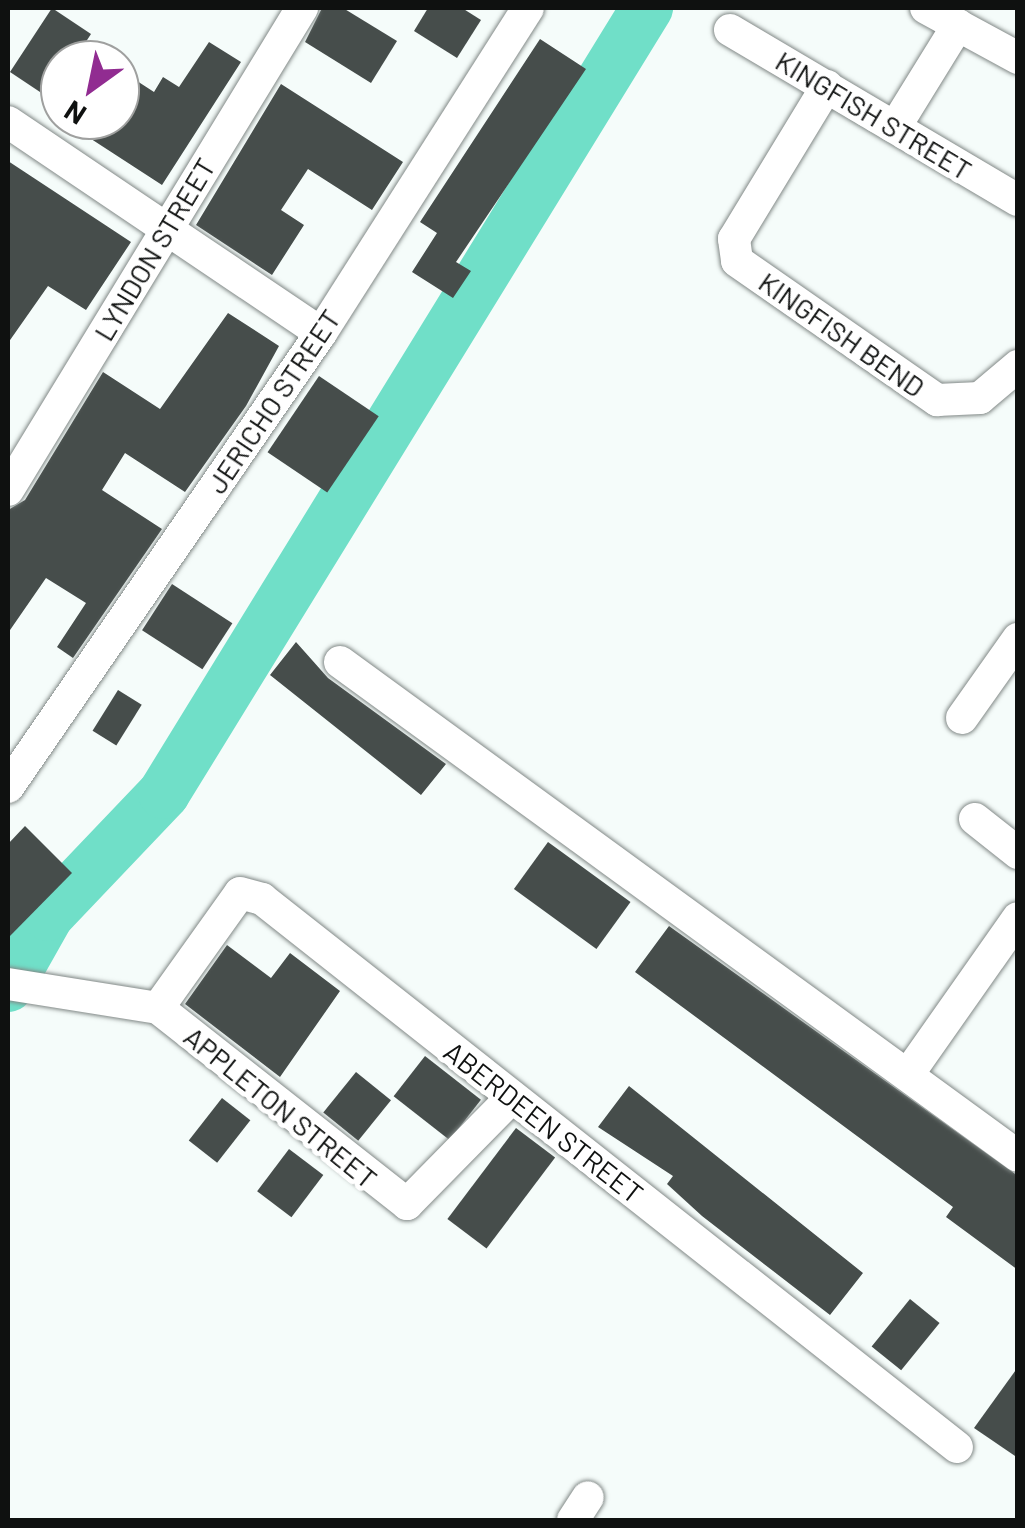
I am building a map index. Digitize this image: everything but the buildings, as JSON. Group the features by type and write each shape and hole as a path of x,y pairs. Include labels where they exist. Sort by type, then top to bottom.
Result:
{"street":[{"name":"LYNDON STREET","path":"8,490 302,8"},
{"name":"JERICHO STREET","path":"9,783 322,333 528,8"},
{"path":"926,8 1018,58"},
{"path":"895,127 958,24"},
{"name":"KINGFISH STREET","path":"730,30 1018,200"},
{"name":"KINGFISH BEND","path":"827,86 734,239 737,261 937,400 980,398 1018,366"},
{"path":"8,122 322,333"},
{"path":"962,718 1018,639"},
{"path":"340,662 1018,1156"},
{"path":"976,819 1018,853"},
{"name":"ABERDEEN STREET","path":"158,1008 240,893 252,893 956,1447"},
{"path":"908,1073 1018,918"},
{"name":"APPLETON STREET","path":"14,987 158,1008 407,1204 512,1097"}],"waterway":[{"path":"8,986 48,915 164,793 647,8"}]}
